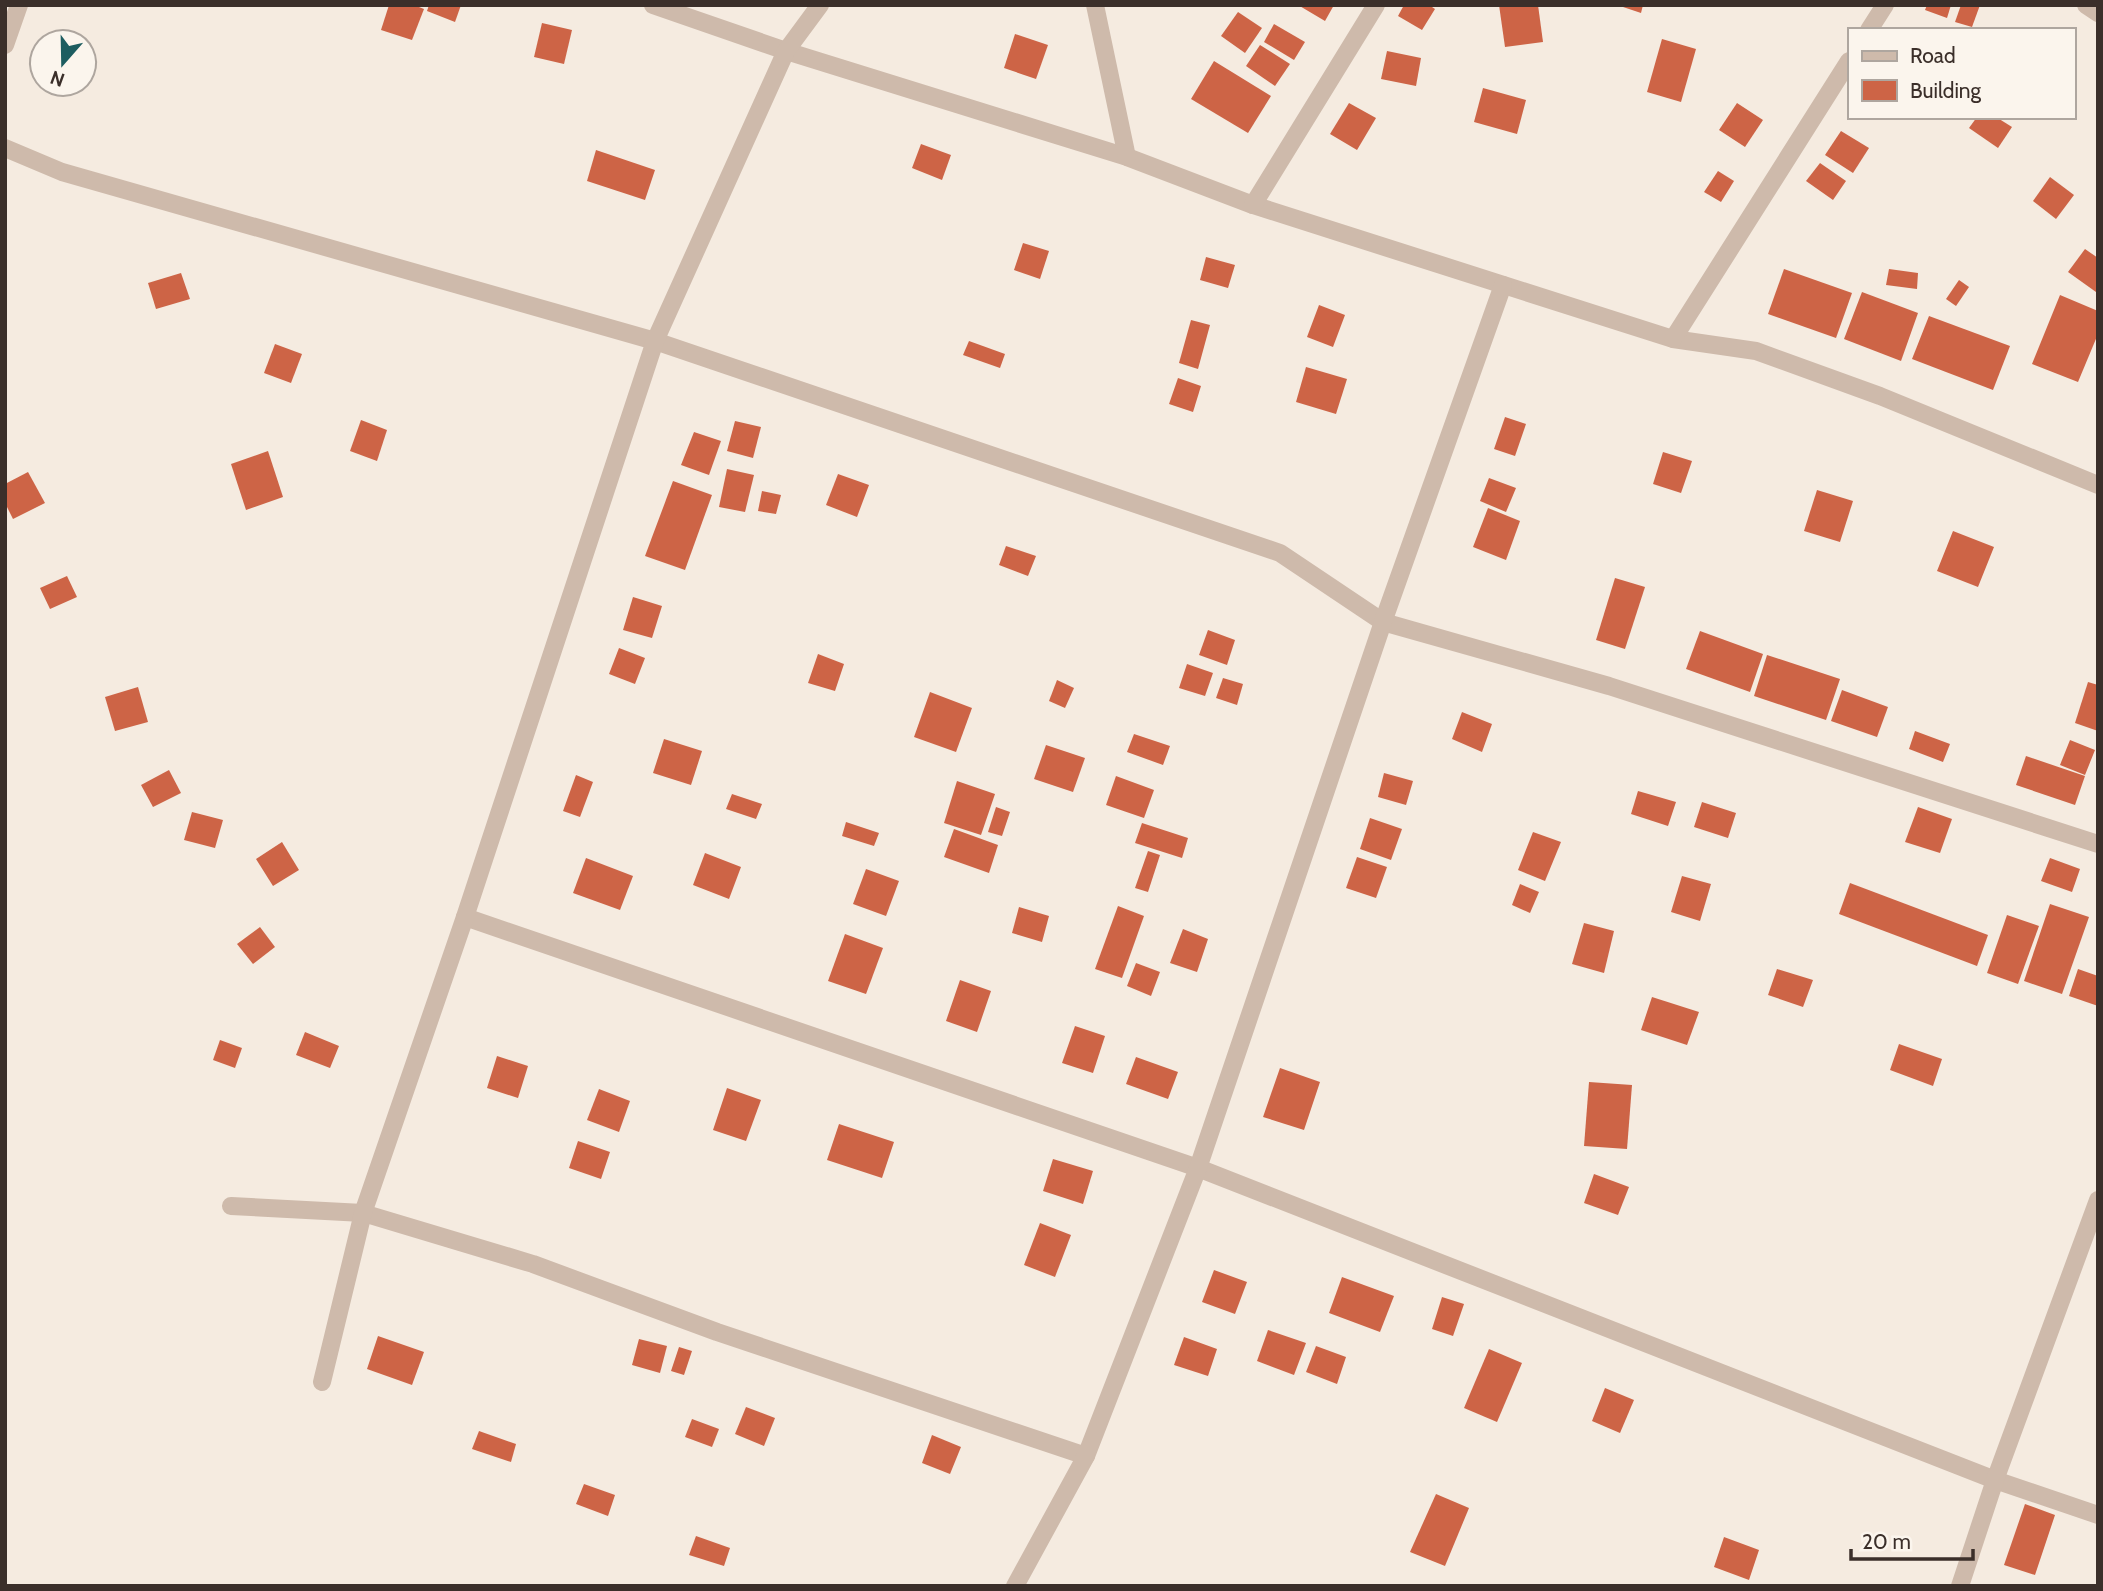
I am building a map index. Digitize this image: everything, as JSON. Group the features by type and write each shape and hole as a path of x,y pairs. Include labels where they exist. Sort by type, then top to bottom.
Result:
{"street":[{"path":"5,45 19,5"},
{"path":"653,5 786,51 1127,157 1253,205 1673,339 1756,351 1880,397 2098,485"},
{"path":"323,1382 363,1213 465,918 655,341 786,51 820,5"},
{"path":"1094,5 1127,157"},
{"path":"1253,205 1376,5"},
{"path":"1870,28 1885,5"},
{"path":"2086,5 2098,13"},
{"path":"1673,339 1848,63"},
{"path":"5,148 62,172 655,341 1280,552 1383,622 1609,685 2098,844"},
{"path":"1015,1586 1086,1456 1198,1168 1383,622 1503,285"},
{"path":"465,918 1198,1168 1996,1480 2098,1515"},
{"path":"1960,1586 2098,1200"},
{"path":"231,1206 363,1213 533,1264 717,1332 1086,1456"}],"building":[{"path":"389,5 414,5 424,9 412,40 381,30"},
{"path":"429,5 461,5 455,22 427,11"},
{"path":"1298,5 1334,5 1325,21"},
{"path":"1404,5 1429,5 1435,9 1422,30 1398,16"},
{"path":"1499,5 1538,5 1543,42 1505,47"},
{"path":"1617,5 1643,5 1641,13"},
{"path":"1927,5 1951,5 1947,18 1925,10"},
{"path":"1961,5 1980,5 1972,27 1955,22"},
{"path":"1238,12 1262,28 1245,53 1221,36"},
{"path":"542,23 572,30 564,64 534,57"},
{"path":"1274,24 1305,42 1294,60 1264,42"},
{"path":"1015,34 1048,45 1036,79 1004,68"},
{"path":"1662,39 1696,49 1681,102 1647,92"},
{"path":"1260,45 1290,64 1275,86 1246,66"},
{"path":"1387,51 1421,58 1416,86 1381,79"},
{"path":"1214,61 1271,96 1248,133 1191,99"},
{"path":"1483,88 1526,100 1517,134 1474,122"},
{"path":"1349,103 1376,118 1357,150 1330,134"},
{"path":"1737,103 1763,120 1745,147 1719,130"},
{"path":"1976,119 1999,119 2012,127 1998,148 1969,128"},
{"path":"1841,131 1869,148 1853,173 1825,155"},
{"path":"921,144 951,155 942,180 912,168"},
{"path":"596,150 655,170 645,200 587,181"},
{"path":"1820,163 1846,181 1833,200 1806,181"},
{"path":"1718,171 1734,181 1721,202 1704,192"},
{"path":"2050,177 2074,195 2056,219 2033,201"},
{"path":"1023,243 1049,251 1040,279 1014,270"},
{"path":"2085,249 2098,258 2096,292 2068,272"},
{"path":"1206,257 1235,265 1228,288 1200,280"},
{"path":"1784,269 1852,293 1836,338 1768,314"},
{"path":"1889,269 1918,273 1917,289 1886,285"},
{"path":"181,273 190,299 156,309 148,283"},
{"path":"1959,280 1969,287 1956,306 1946,299"},
{"path":"1862,292 1918,313 1901,361 1844,339"},
{"path":"2060,295 2098,311 2098,334 2078,382 2032,364"},
{"path":"1319,305 1345,315 1333,347 1307,337"},
{"path":"1929,316 2010,346 1993,390 1912,359"},
{"path":"1191,320 1210,325 1198,369 1179,363"},
{"path":"969,341 1005,354 1000,368 963,355"},
{"path":"275,344 302,354 291,383 264,373"},
{"path":"1306,367 1347,379 1336,414 1296,402"},
{"path":"1178,378 1201,386 1193,412 1169,404"},
{"path":"1505,417 1526,424 1515,456 1494,449"},
{"path":"361,420 387,430 377,461 350,451"},
{"path":"735,421 761,427 753,458 727,451"},
{"path":"694,432 721,441 709,475 681,465"},
{"path":"268,451 283,497 246,510 231,464"},
{"path":"1663,452 1692,461 1681,493 1653,484"},
{"path":"727,469 754,475 745,512 719,507"},
{"path":"28,472 45,503 13,519 5,503 5,484"},
{"path":"838,474 869,485 857,517 826,505"},
{"path":"1489,478 1516,488 1506,512 1480,501"},
{"path":"673,481 712,495 685,570 645,556"},
{"path":"1817,490 1853,501 1840,542 1804,531"},
{"path":"762,491 781,495 776,514 758,511"},
{"path":"1488,508 1520,521 1506,560 1473,547"},
{"path":"1953,531 1994,547 1978,587 1937,571"},
{"path":"1006,546 1036,556 1028,576 999,565"},
{"path":"67,576 77,597 50,609 40,588"},
{"path":"1615,578 1645,587 1625,649 1596,640"},
{"path":"633,597 662,606 652,638 623,630"},
{"path":"1208,630 1235,640 1227,665 1199,655"},
{"path":"1700,631 1763,654 1750,692 1686,669"},
{"path":"619,648 645,658 635,684 609,674"},
{"path":"818,654 844,664 835,691 808,683"},
{"path":"1767,655 1840,679 1826,720 1754,696"},
{"path":"1187,664 1213,673 1205,696 1179,688"},
{"path":"1223,678 1243,684 1237,705 1216,698"},
{"path":"1057,680 1074,688 1065,708 1049,701"},
{"path":"2088,682 2098,685 2098,731 2075,723"},
{"path":"138,687 148,722 115,731 105,697"},
{"path":"1842,690 1888,707 1877,737 1831,721"},
{"path":"930,692 972,708 956,752 914,737"},
{"path":"1462,712 1492,724 1482,752 1452,739"},
{"path":"1915,731 1950,744 1943,762 1909,749"},
{"path":"1134,734 1170,746 1163,765 1127,752"},
{"path":"664,739 702,751 691,785 653,773"},
{"path":"2070,740 2095,750 2085,775 2060,765"},
{"path":"1046,745 1085,758 1073,792 1034,779"},
{"path":"2026,756 2085,776 2075,805 2016,785"},
{"path":"169,770 181,793 153,807 141,785"},
{"path":"1384,773 1413,781 1406,805 1378,797"},
{"path":"576,775 593,782 580,817 563,811"},
{"path":"1116,776 1154,790 1144,818 1106,805"},
{"path":"957,781 995,794 981,835 944,823"},
{"path":"1638,791 1676,802 1668,826 1631,814"},
{"path":"732,794 762,804 756,819 726,809"},
{"path":"1702,802 1736,813 1728,838 1694,827"},
{"path":"996,807 1010,812 1002,836 988,832"},
{"path":"1918,807 1952,819 1940,853 1905,842"},
{"path":"192,812 223,820 215,848 184,840"},
{"path":"1370,818 1402,829 1391,860 1360,849"},
{"path":"846,822 879,833 874,846 842,836"},
{"path":"1142,823 1188,838 1182,858 1135,843"},
{"path":"954,829 998,845 989,873 944,857"},
{"path":"1533,832 1561,842 1545,881 1518,870"},
{"path":"282,842 299,870 273,886 256,859"},
{"path":"1148,851 1160,855 1148,892 1135,888"},
{"path":"705,853 741,867 729,899 693,885"},
{"path":"1357,857 1387,867 1376,898 1346,888"},
{"path":"586,858 633,876 620,910 573,893"},
{"path":"2050,858 2080,869 2072,892 2041,881"},
{"path":"866,869 899,881 886,916 853,904"},
{"path":"1682,876 1711,884 1700,921 1671,912"},
{"path":"1850,883 1988,935 1977,966 1839,914"},
{"path":"1520,884 1539,892 1530,913 1512,905"},
{"path":"2050,904 2089,917 2062,994 2024,981"},
{"path":"1118,906 1144,916 1122,978 1095,969"},
{"path":"1019,907 1049,916 1042,942 1012,933"},
{"path":"2007,915 2039,926 2018,984 1987,973"},
{"path":"1584,923 1614,931 1604,973 1572,964"},
{"path":"260,927 275,947 253,964 237,944"},
{"path":"1183,929 1208,939 1197,972 1170,963"},
{"path":"845,934 883,948 866,994 828,981"},
{"path":"1136,963 1160,972 1151,996 1127,986"},
{"path":"1777,969 1813,980 1803,1007 1768,995"},
{"path":"2078,969 2098,976 2098,1006 2069,996"},
{"path":"960,980 991,991 977,1032 946,1021"},
{"path":"1652,997 1699,1012 1687,1045 1641,1030"},
{"path":"1075,1026 1105,1036 1093,1073 1062,1063"},
{"path":"305,1032 339,1046 330,1068 296,1055"},
{"path":"220,1040 242,1048 235,1068 213,1060"},
{"path":"1899,1044 1942,1059 1933,1086 1890,1070"},
{"path":"497,1056 528,1066 518,1098 487,1088"},
{"path":"1136,1057 1178,1072 1168,1099 1126,1084"},
{"path":"1280,1068 1320,1082 1304,1130 1263,1117"},
{"path":"1589,1082 1632,1085 1627,1149 1584,1146"},
{"path":"727,1088 761,1100 746,1141 713,1130"},
{"path":"599,1089 630,1101 619,1132 587,1120"},
{"path":"839,1124 894,1142 882,1178 827,1160"},
{"path":"578,1141 610,1152 601,1179 569,1168"},
{"path":"1053,1159 1093,1171 1083,1204 1043,1191"},
{"path":"1594,1174 1629,1187 1618,1215 1584,1203"},
{"path":"1040,1223 1071,1235 1055,1277 1024,1265"},
{"path":"1214,1270 1247,1282 1235,1314 1202,1302"},
{"path":"1342,1277 1394,1296 1380,1332 1329,1313"},
{"path":"1442,1297 1464,1304 1453,1336 1432,1329"},
{"path":"1268,1330 1306,1343 1294,1375 1257,1361"},
{"path":"378,1336 424,1352 412,1385 367,1369"},
{"path":"1184,1337 1217,1349 1208,1376 1174,1365"},
{"path":"639,1339 667,1346 660,1373 632,1365"},
{"path":"1316,1346 1346,1357 1337,1384 1306,1372"},
{"path":"679,1347 692,1351 684,1375 671,1371"},
{"path":"1489,1349 1522,1363 1497,1422 1464,1408"},
{"path":"1605,1388 1634,1400 1620,1433 1592,1421"},
{"path":"746,1407 775,1418 764,1446 735,1434"},
{"path":"692,1419 719,1429 712,1447 685,1437"},
{"path":"479,1431 516,1444 511,1462 472,1449"},
{"path":"932,1435 961,1447 950,1474 922,1463"},
{"path":"584,1484 615,1495 608,1516 576,1504"},
{"path":"1436,1494 1469,1508 1445,1566 1410,1552"},
{"path":"2025,1504 2055,1515 2035,1575 2004,1565"},
{"path":"696,1536 730,1548 724,1566 689,1555"},
{"path":"1724,1537 1759,1550 1749,1580 1714,1567"}]}
